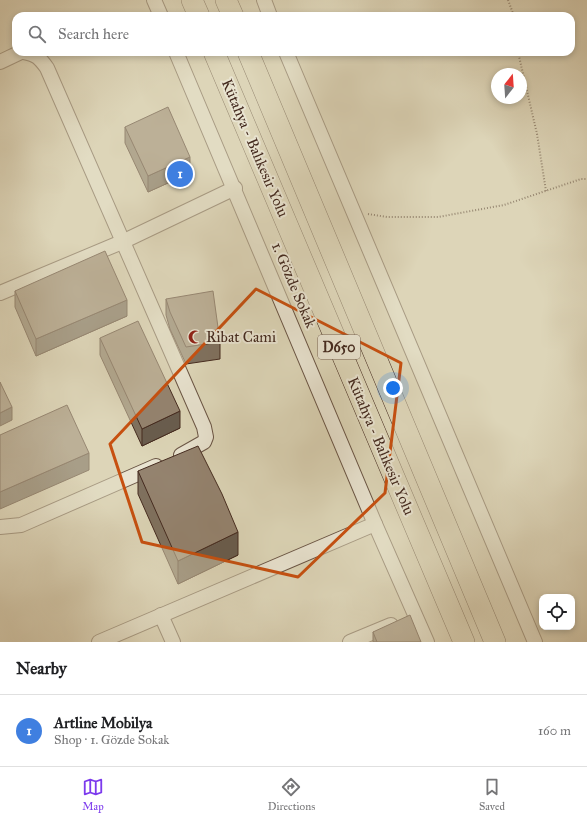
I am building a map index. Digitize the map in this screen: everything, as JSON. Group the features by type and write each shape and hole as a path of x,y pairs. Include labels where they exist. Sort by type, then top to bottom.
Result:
{"highway":[{"path":"192,0 197,12"},
{"path":"226,0 231,12"},
{"name":"Kütahya - Balıkesir Yolu","path":"216,56 464,642"},
{"name":"Kütahya - Balıkesir Yolu","path":"250,56 495,642"}],"street":[{"path":"154,0 159,12"},
{"path":"264,0 268,12"},
{"path":"0,62 13,56"},
{"path":"0,527 20,525 193,450 204,442 206,437 204,427 47,68 37,56"},
{"name":"1. Gözde Sokak","path":"178,56 427,642"},
{"path":"288,56 535,642"},
{"path":"0,293 122,242 235,188"},
{"path":"99,642 376,524"},
{"path":"161,615 173,642"},
{"path":"350,642 416,615"}],"path":[{"path":"508,0 512,12"},
{"path":"519,56 537,134 546,191"},
{"path":"353,211 387,217 438,217 504,205 581,179 587,179"}],"highlighted area":[{"path":"256,289 401,363 385,493 298,577 142,542 110,444"}],"building":[{"path":"168,107 190,157 148,176 125,127"},
{"path":"105,251 127,300 36,339 15,291"},
{"path":"213,291 220,342 186,347 170,312 166,299"},
{"path":"138,321 180,411 142,429 100,338"},
{"path":"0,382 12,407 0,413"},
{"path":"67,405 89,453 0,492 0,435"},
{"path":"198,446 222,494 238,532 178,561 138,471"},
{"path":"410,615 421,642 377,642 373,632"}],"place":[{"name":"Artline Mobilya","path":"180,174"},
{"name":"Ribat Cami","path":"195,337"}]}
